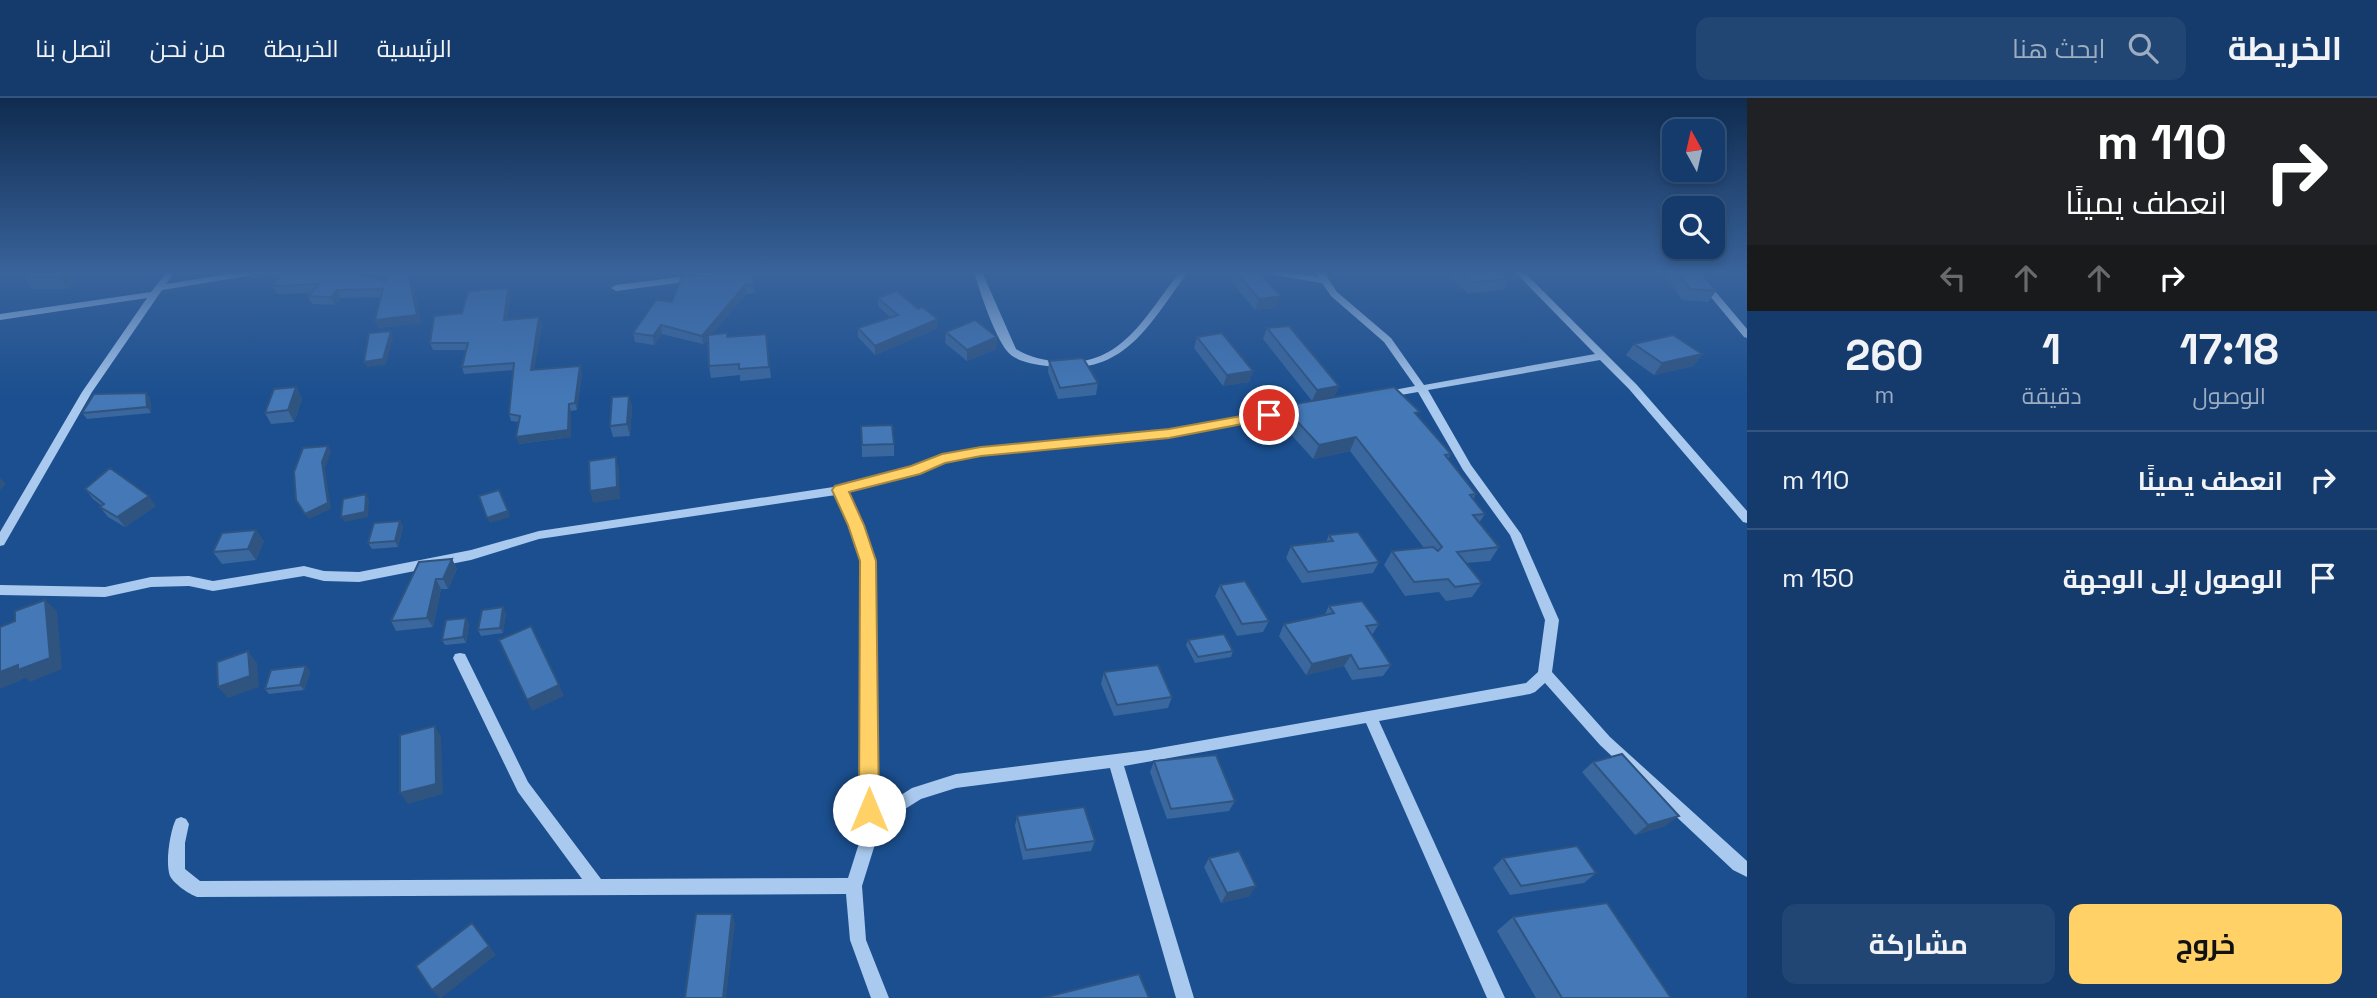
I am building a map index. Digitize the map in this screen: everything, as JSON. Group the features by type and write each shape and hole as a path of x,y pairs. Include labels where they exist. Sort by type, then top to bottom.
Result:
{"street":[{"path":"0,317 18,314"},
{"path":"0,542 87,393 141,314"},
{"path":"995,314 1010,350 1030,360 1063,366 1090,365 1124,350 1152,314"},
{"path":"869,838 891,809 916,793 956,781 1115,760 1530,688 1545,674 1552,620 1516,534 1467,467 1421,388 1388,340 1357,314"},
{"path":"1561,314 1603,356 1747,519"},
{"path":"1729,314 1747,335"},
{"path":"1368,397 1603,356"},
{"path":"0,590 105,592 151,582 189,581 213,586 304,571 324,576 359,577 471,555 539,535 840,490 915,470 942,459 968,454 1031,445 1090,442 1169,433 1315,407"},
{"path":"840,490 868,561 869,838 855,886 858,940 880,998"},
{"path":"460,658 523,787 597,887"},
{"path":"1545,674 1605,741 1739,865 1747,869"},
{"path":"1370,717 1496,998"},
{"path":"1115,760 1185,998"},
{"path":"181,824 177,843 177,873 197,889 855,886"}],"building":[{"path":"377,314 417,315 375,320"},
{"path":"505,314 504,320 539,317 531,370 580,366 575,403 569,404 568,430 516,437 520,416 509,414 514,363 462,367 468,343 430,343 434,316"},
{"path":"646,314 721,314 702,336 661,325 653,336 633,333"},
{"path":"931,314 938,319 875,346 858,328 898,315"},
{"path":"975,320 997,337 967,350 946,332"},
{"path":"1289,326 1339,386 1317,390 1267,328"},
{"path":"391,331 383,359 364,362 369,333"},
{"path":"727,333 727,337 766,334 769,367 739,369 739,364 709,366 708,335"},
{"path":"1222,333 1253,371 1227,375 1197,337"},
{"path":"1673,335 1702,354 1662,363 1634,344"},
{"path":"1083,358 1098,383 1060,388 1049,361"},
{"path":"296,387 288,410 265,413 274,389"},
{"path":"1394,387 1420,412 1415,413 1451,454 1445,455 1476,494 1470,495 1485,514 1473,515 1499,547 1457,552 1482,583 1455,587 1448,579 1414,582 1392,551 1433,547 1438,551 1442,547 1356,437 1319,445 1283,406"},
{"path":"146,393 147,407 82,413 94,394"},
{"path":"629,396 627,424 610,426 612,397"},
{"path":"892,425 894,444 862,445 861,426"},
{"path":"328,446 322,462 328,503 305,514 296,500 294,472 303,448"},
{"path":"616,457 617,487 590,491 589,461"},
{"path":"110,468 149,496 117,517 100,507 104,504 85,489"},
{"path":"499,490 508,511 487,518 479,496"},
{"path":"366,494 365,512 341,517 343,499"},
{"path":"400,521 395,541 368,543 374,523"},
{"path":"256,530 248,549 213,552 222,533"},
{"path":"1358,532 1379,562 1308,572 1291,546 1333,541 1329,535"},
{"path":"452,559 443,579 436,579 427,618 391,621 419,562"},
{"path":"1245,581 1269,621 1242,624 1220,585"},
{"path":"45,600 50,658 18,670 18,665 0,672 0,627 15,621 15,611"},
{"path":"1362,601 1379,624 1366,626 1391,665 1359,669 1351,655 1312,664 1284,624 1334,613 1329,606"},
{"path":"503,607 500,628 478,630 482,610"},
{"path":"466,618 463,637 442,640 446,620"},
{"path":"531,626 559,685 527,700 499,640"},
{"path":"1224,634 1233,651 1198,657 1188,640"},
{"path":"248,651 250,676 218,687 217,662"},
{"path":"1158,665 1172,697 1117,705 1104,672"},
{"path":"306,666 300,685 265,689 271,670"},
{"path":"435,726 436,784 400,793 400,735"},
{"path":"1622,754 1679,816 1648,825 1593,762"},
{"path":"1216,755 1235,801 1171,809 1154,761"},
{"path":"1084,807 1095,841 1026,850 1017,816"},
{"path":"1577,846 1596,873 1521,886 1503,858"},
{"path":"1239,851 1256,886 1227,893 1209,858"},
{"path":"1607,903 1671,998 1562,998 1513,917"},
{"path":"696,914 732,914 723,998 685,998"},
{"path":"472,923 489,946 432,990 416,966"},
{"path":"1139,974 1149,998 1042,998"}],"route":[{"path":"869,810 868,561 840,490 915,470 942,459 981,452 1169,433 1269,415"}]}
